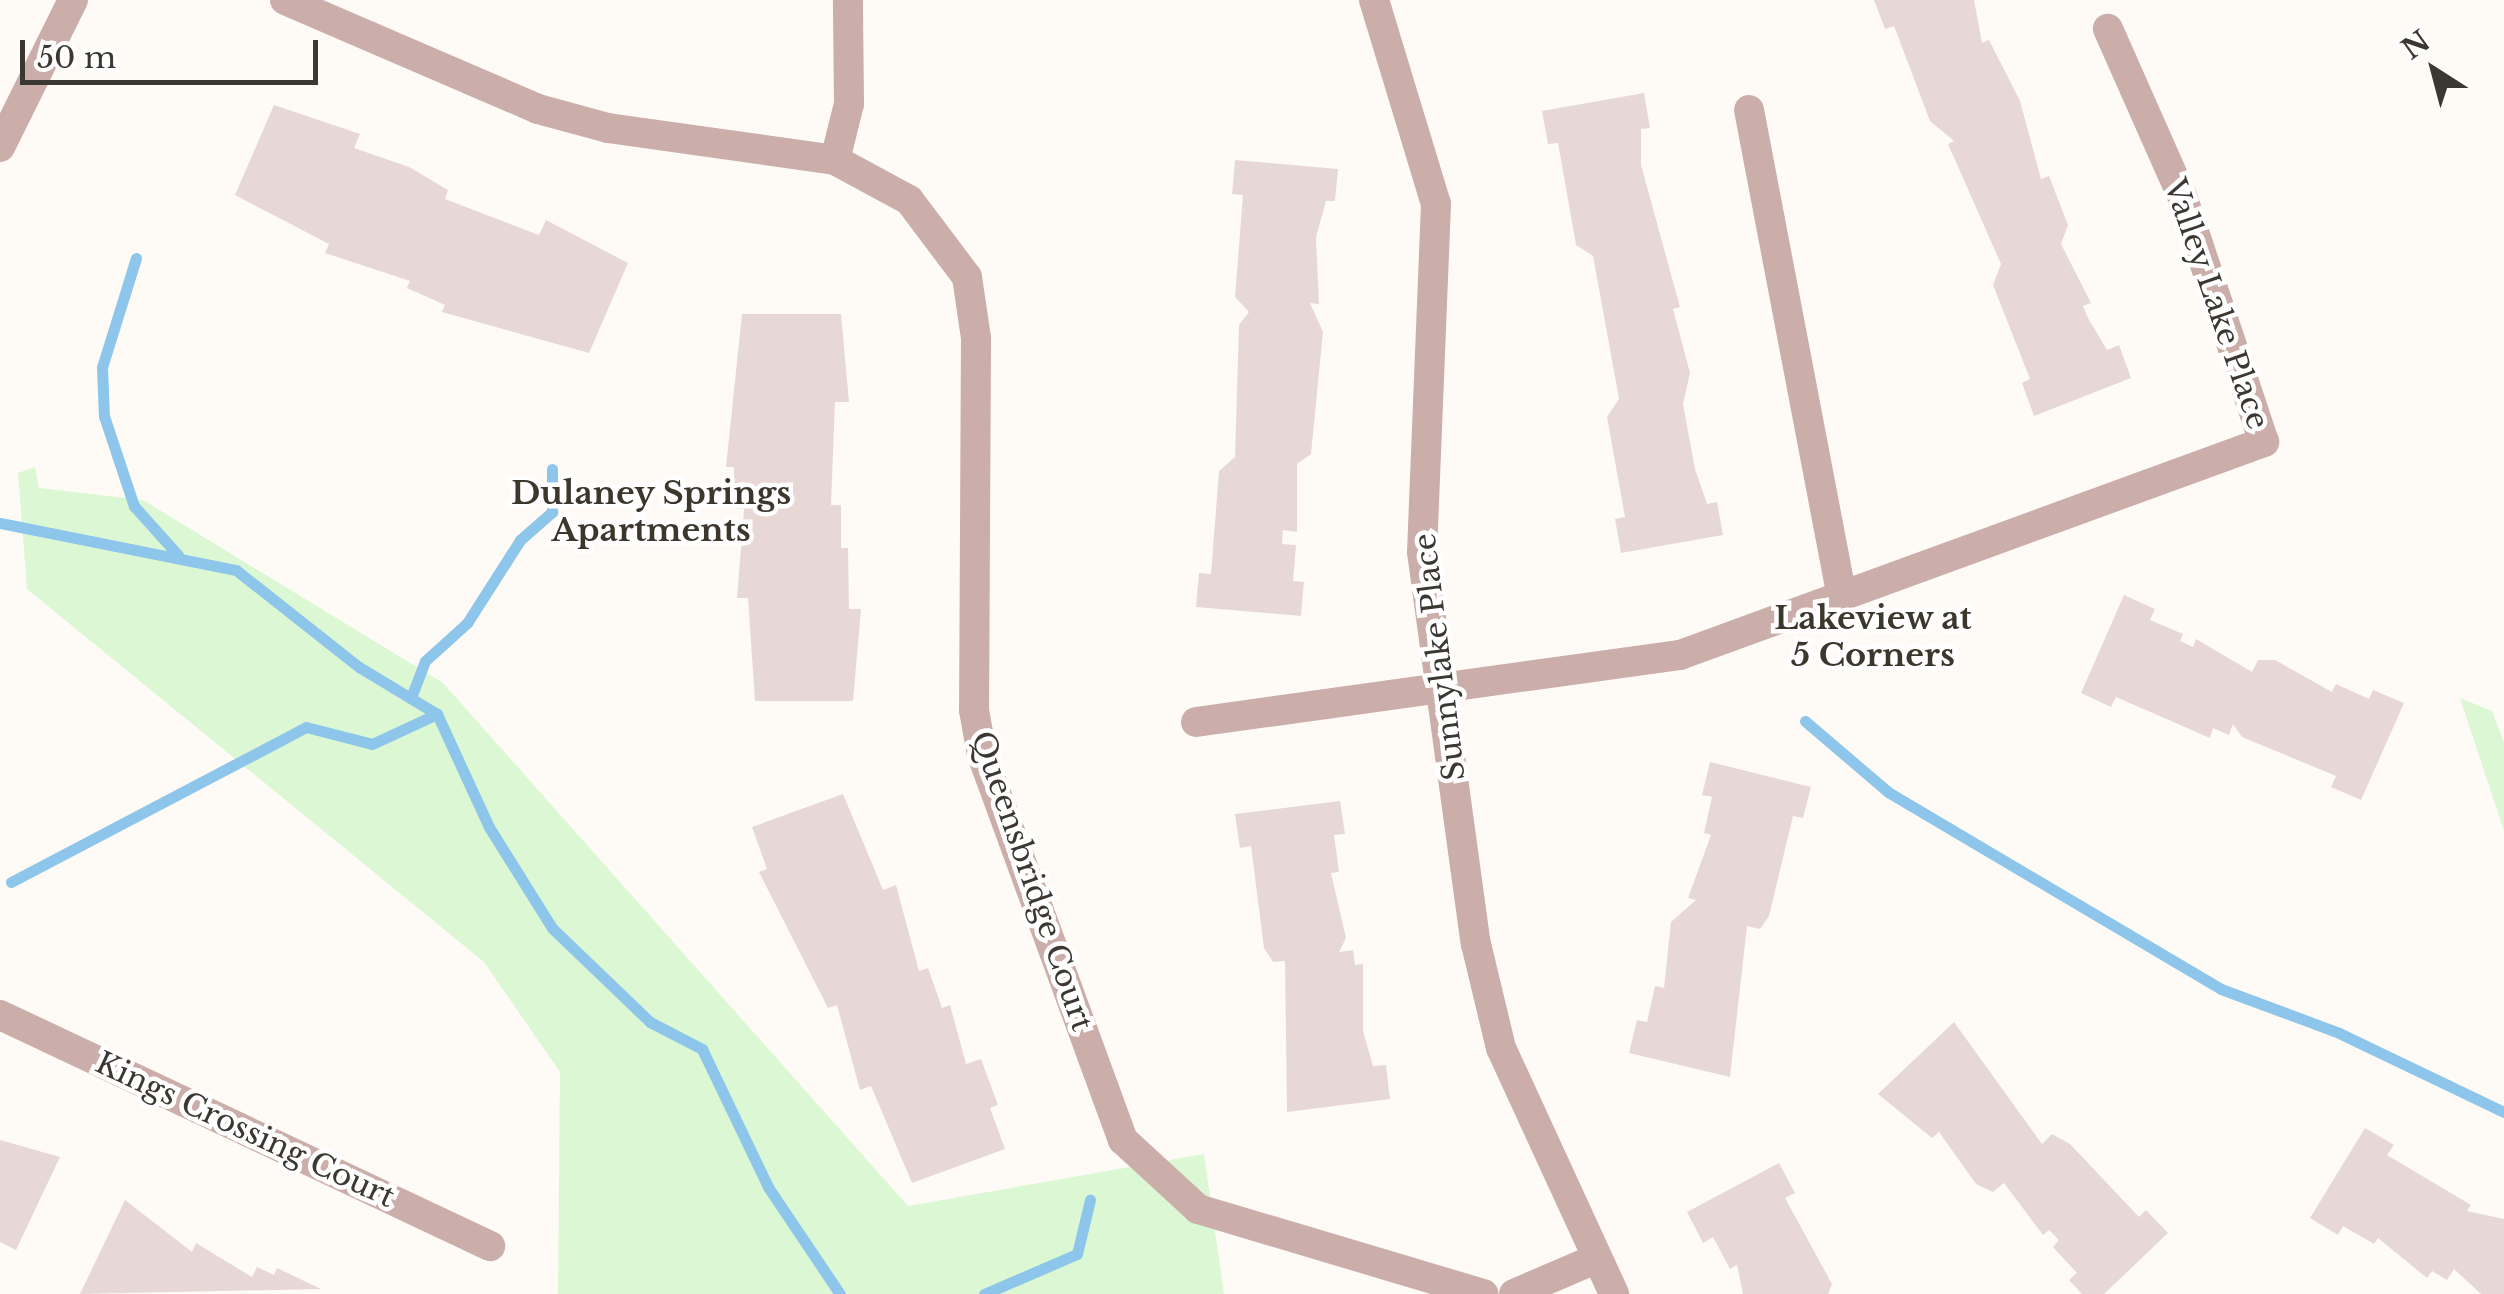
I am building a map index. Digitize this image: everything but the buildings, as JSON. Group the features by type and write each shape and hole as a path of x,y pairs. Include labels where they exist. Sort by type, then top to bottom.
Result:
{"street":[{"path":"0,147 73,0"},
{"name":"Queensbridge Court","path":"285,0 538,109 608,128 836,160 909,200 967,277 976,338 974,710 982,755 1123,1140 1198,1209 1484,1294"},
{"path":"836,160 848,104 848,0"},
{"name":"Sunnylake Place","path":"1374,0 1436,204 1422,552 1476,944 1501,1048 1594,1260 1614,1294"},
{"name":"Valley Lake Place","path":"1196,722 1441,684 1680,656 2264,442 2182,196 2108,30"},
{"path":"1748,110 1842,598"},
{"name":"Kings Crossing Court","path":"0,1015 490,1246"},
{"path":"1514,1294 1594,1260"}],"green space":[{"path":"35,467 39,488 143,500 443,683 908,1206 1204,1154 1224,1294 558,1294 560,1072 484,962 27,589 18,473"},
{"path":"2460,698 2492,711 2504,742 2504,831"}],"waterway":[{"path":"136,258 102,367 104,416 134,506 178,555"},
{"path":"412,695 425,661 467,623 520,540 552,512 552,469"},
{"path":"0,523 236,570 359,667 437,714 489,827 552,928 650,1022 702,1049 768,1187 840,1294"},
{"path":"11,882 306,727 372,744 437,714"},
{"path":"1805,721 1888,792 2221,989 2339,1033 2504,1112"},
{"path":"984,1294 1077,1254 1090,1200"}],"district":[{"name":"Dulaney Springs Apartments","path":"651,512"},
{"name":"Lakeview at 5 Corners","path":"1873,638"}]}
